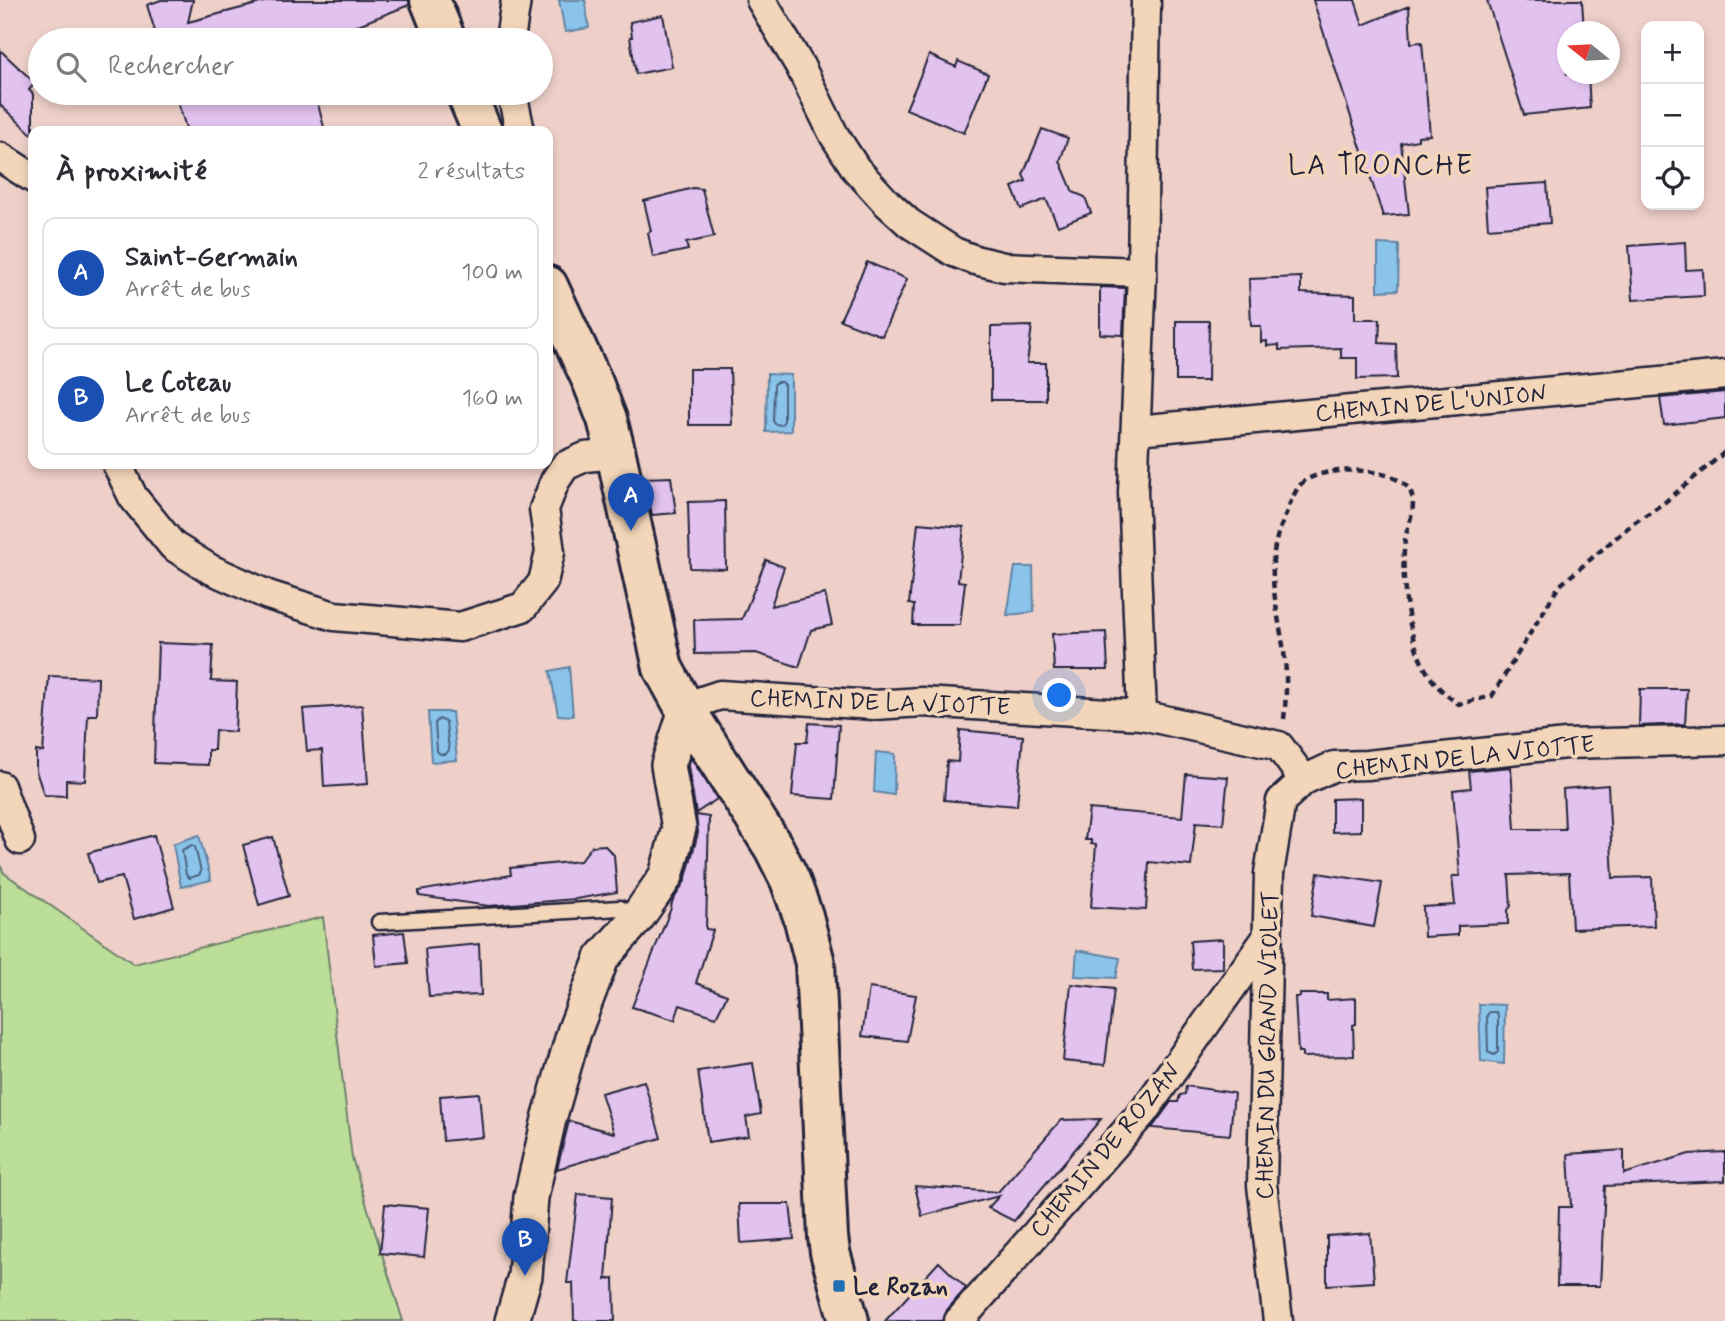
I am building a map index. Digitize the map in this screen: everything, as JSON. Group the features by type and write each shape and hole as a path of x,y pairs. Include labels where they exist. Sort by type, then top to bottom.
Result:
{"main road":[{"path":"430,0 441,28"},
{"path":"471,105 480,126"},
{"path":"553,297 593,383 617,454 663,668 686,710 774,848 790,880 803,916 815,963 828,1237 849,1321"}],"street":[{"path":"512,28 516,0"},
{"path":"761,0 800,66 834,135 856,169 887,204 909,223 954,252 1004,267 1142,272"},
{"path":"1142,715 1133,492 1142,272 1146,0"},
{"path":"515,105 519,126"},
{"path":"0,157 28,175"},
{"name":"CHEMIN DE L'UNION","path":"1137,430 1725,375"},
{"path":"119,469 133,497 173,546 222,574 268,595 334,617 460,627 523,607 543,582 550,552 544,509 555,481 565,466 585,457 617,454"},
{"name":"CHEMIN DE LA VIOTTE","path":"686,710 720,695 874,705 922,702 1142,715 1279,746 1304,780 1334,766 1367,765 1566,744 1725,740"},
{"path":"512,1321 525,1276 531,1197 574,1032 602,958 637,918 666,876 679,828 668,765 686,710"},
{"name":"CHEMIN DU GRAND VIOLET","path":"1278,1321 1262,1185 1269,873 1281,800 1304,780"},
{"path":"0,786 20,840"},
{"name":"CHEMIN DE ROZAN","path":"959,1321 1144,1111 1266,939"},
{"path":"525,1276 531,1321"}],"lane":[{"path":"379,922 620,908 637,918"}],"path":[{"path":"1279,746 1286,695 1285,659 1272,570 1278,533 1294,498 1300,486 1316,474 1347,469 1385,475 1402,482 1411,492 1413,506 1405,539 1403,577 1414,637 1425,669 1444,694 1459,704 1492,696 1559,586 1631,525 1665,502 1725,452"}],"green space":[{"path":"0,865 4,873 134,964 323,917 352,1158 403,1321 0,1321"}],"water":[{"path":"559,0 585,0 589,28 565,32"},
{"path":"1378,244 1399,245 1398,290 1378,291"},
{"path":"767,374 791,375 791,431 766,432"},
{"path":"1015,567 1033,567 1034,612 1007,615"},
{"path":"569,667 573,716 558,715 550,671"},
{"path":"428,712 452,712 457,760 431,762"},
{"path":"876,752 895,754 894,795 874,792"},
{"path":"199,835 211,880 181,887 173,844"},
{"path":"1077,950 1120,958 1116,978 1075,976"},
{"path":"1479,1004 1505,1005 1504,1064 1481,1061"}],"building":[{"path":"161,0 193,0 188,22 272,0 409,0 409,5 351,28 154,28 147,5"},
{"path":"1313,0 1355,0 1363,25 1409,6 1411,43 1422,42 1430,135 1418,136 1418,140 1401,143 1409,214 1383,216"},
{"path":"1487,0 1582,0 1583,21 1557,21 1557,84 1589,84 1590,108 1524,115"},
{"path":"663,15 672,67 636,74 630,22"},
{"path":"0,50 28,76 28,105 33,105 33,126 28,126 28,130 0,105"},
{"path":"929,55 956,67 958,61 988,74 964,133 906,109"},
{"path":"179,105 318,105 324,126 185,126"},
{"path":"1042,129 1068,138 1060,161 1073,192 1085,197 1091,213 1058,226 1046,199 1021,209 1012,187 1026,181 1023,175"},
{"path":"1547,183 1550,223 1488,228 1485,187"},
{"path":"693,188 702,189 714,237 686,243 688,250 653,257 648,233 651,231 644,201"},
{"path":"1685,242 1686,270 1703,269 1704,296 1633,300 1629,246"},
{"path":"867,262 907,279 882,336 840,320"},
{"path":"1301,277 1301,293 1355,295 1355,319 1380,319 1379,343 1396,344 1397,378 1357,379 1357,358 1341,358 1341,348 1279,350 1279,345 1267,346 1267,341 1261,342 1261,326 1251,326 1249,279"},
{"path":"1100,287 1125,288 1123,335 1100,334"},
{"path":"1176,321 1209,321 1208,381 1176,381"},
{"path":"1032,326 1027,363 1046,363 1046,400 991,400 991,327"},
{"path":"689,369 730,369 732,425 689,425"},
{"path":"1725,392 1725,418 1664,425 1660,398"},
{"path":"671,477 676,513 652,515 644,478"},
{"path":"725,501 726,569 690,568 688,502"},
{"path":"918,523 964,527 958,581 965,582 960,625 913,625 914,605 909,604"},
{"path":"766,560 784,567 771,606 825,594 832,625 811,630 799,667 756,653 695,654 694,620 742,619"},
{"path":"1106,632 1108,670 1054,670 1052,634"},
{"path":"158,643 213,645 211,681 237,682 235,732 215,730 214,750 208,750 208,765 154,763"},
{"path":"49,676 98,678 97,715 88,715 85,781 66,780 66,796 44,795 36,771 36,751 43,752"},
{"path":"1640,689 1687,689 1685,724 1639,726"},
{"path":"362,705 368,784 324,787 322,750 307,751 303,709"},
{"path":"809,723 839,725 834,799 792,796 797,742 807,742"},
{"path":"960,730 1023,736 1017,806 944,800 947,761 958,762"},
{"path":"691,758 717,799 696,813 688,766"},
{"path":"1511,767 1515,829 1565,829 1563,789 1608,785 1613,878 1652,877 1654,926 1572,929 1569,873 1509,875 1511,906 1508,910 1508,924 1458,926 1458,935 1424,937 1423,907 1455,905 1452,876 1460,876 1453,790 1471,788 1469,771"},
{"path":"1186,774 1228,777 1223,824 1196,822 1191,866 1149,862 1146,910 1091,907 1096,845 1091,844 1091,840 1085,840 1089,809 1182,817"},
{"path":"1361,798 1361,831 1332,832 1332,799"},
{"path":"696,815 709,817 706,929 713,930 696,983 727,995 716,1017 680,1005 675,1020 632,1007 672,902 685,881 698,833"},
{"path":"154,835 174,907 134,919 122,877 97,883 88,853"},
{"path":"273,837 289,896 259,905 243,845"},
{"path":"604,845 614,855 617,892 576,899 489,906 419,896 419,891 511,875 510,868 580,861 592,846"},
{"path":"1318,873 1382,883 1374,927 1311,916"},
{"path":"404,932 408,963 376,966 373,935"},
{"path":"1223,939 1223,968 1192,969 1190,941"},
{"path":"479,944 481,995 429,997 425,949"},
{"path":"1071,984 1114,989 1105,1065 1063,1061"},
{"path":"869,988 916,995 907,1041 862,1036"},
{"path":"1300,994 1327,994 1327,1000 1356,998 1354,1056 1302,1057 1302,1052 1298,1052 1295,997 1300,997"},
{"path":"753,1063 761,1114 746,1117 749,1136 708,1142 698,1071"},
{"path":"644,1081 661,1138 557,1169 569,1121 614,1133 601,1093"},
{"path":"1186,1086 1234,1093 1230,1135 1152,1128 1171,1102 1178,1102 1180,1095 1185,1094"},
{"path":"479,1093 483,1137 443,1141 440,1096"},
{"path":"1101,1119 1014,1221 988,1208 999,1196 922,1216 915,1186 998,1192 1061,1120"},
{"path":"1624,1150 1624,1174 1689,1154 1725,1152 1725,1181 1605,1186 1600,1286 1557,1286 1559,1207 1571,1207 1568,1154"},
{"path":"578,1194 612,1197 606,1279 614,1278 615,1321 574,1321 573,1283 567,1283"},
{"path":"385,1204 429,1208 424,1257 380,1253"},
{"path":"739,1204 790,1204 794,1239 741,1243"},
{"path":"1370,1233 1374,1282 1327,1285 1327,1236"},
{"path":"939,1262 966,1288 947,1310 943,1321 885,1321"}],"place":[{"name":"Saint-Germain","path":"631,531"},
{"name":"Le Coteau","path":"525,1276"},
{"name":"Le Rozan","path":"839,1286"}],"district":[{"name":"LA TRONCHE","path":"1381,164"}]}
